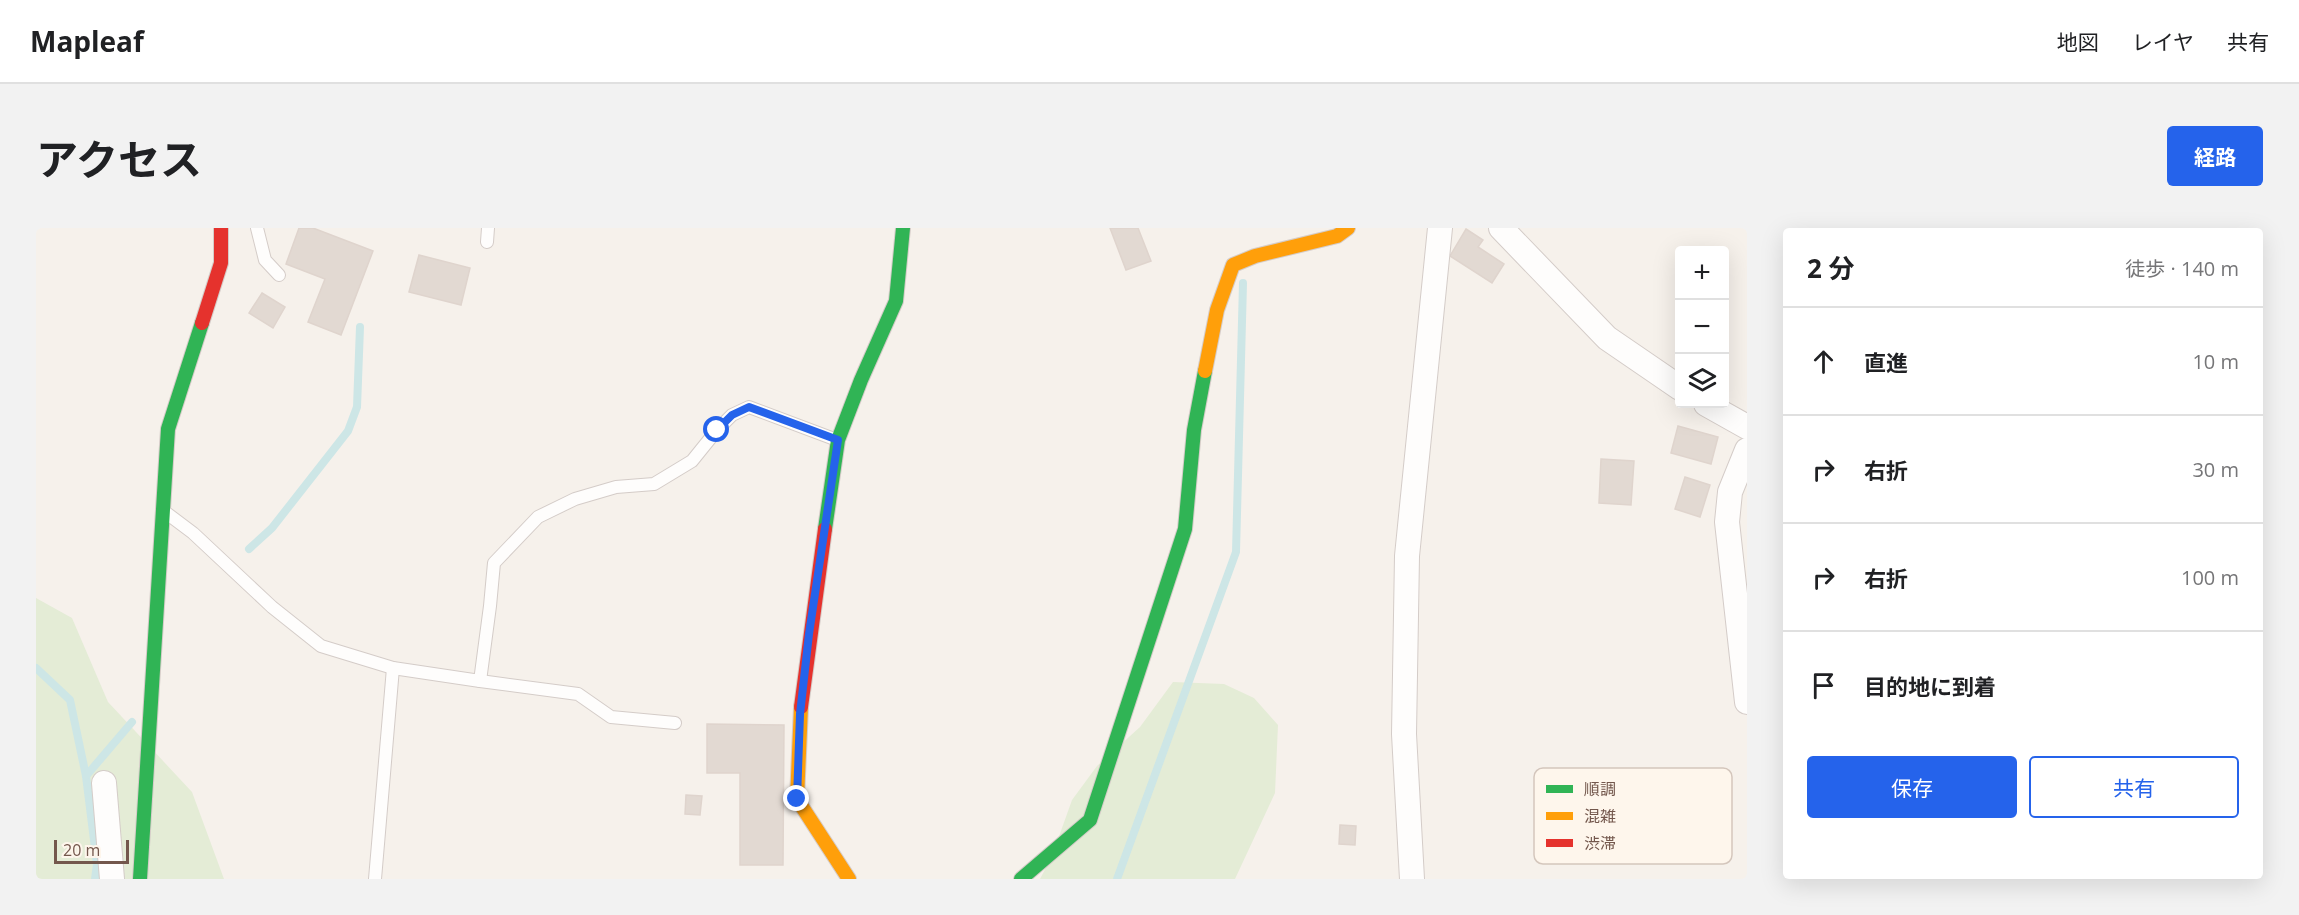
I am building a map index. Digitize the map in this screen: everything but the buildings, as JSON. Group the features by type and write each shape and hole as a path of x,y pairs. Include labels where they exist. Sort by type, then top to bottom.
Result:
{"street":[{"path":"140,879 168,429 221,263 221,228"},
{"path":"849,879 797,799 801,703 838,440 861,380 896,301 903,228"},
{"path":"1021,879 1090,820 1185,529 1194,430 1217,310 1233,265 1255,256 1337,236 1348,228"},
{"path":"1412,879 1404,734 1407,556 1440,228"},
{"path":"1501,228 1607,338 1675,385"},
{"path":"1713,408 1747,427"},
{"path":"1747,450 1730,492 1727,522 1747,702"},
{"path":"104,783 112,879"}],"lane":[{"path":"257,228 265,260 279,275"},
{"path":"487,242 488,228"},
{"path":"480,681 494,563 538,517 575,499 616,487 654,484 692,461 732,415 749,407 838,440"},
{"path":"163,510 193,533 272,607 321,646 393,668 578,693 611,717 675,723"},
{"path":"375,879 393,668"}],"green space":[{"path":"36,598 72,618 108,702 192,792 224,879 36,879"},
{"path":"1173,682 1224,684 1254,698 1278,725 1275,793 1235,879 1040,879 1052,856 1072,800 1097,766 1140,727"}],"waterway":[{"path":"1117,879 1236,552 1243,283"},
{"path":"249,549 272,528 348,431 357,407 360,327"},
{"path":"36,668 70,700 86,776 97,864 95,879"},
{"path":"86,776 132,722"}],"traffic: fast":[{"path":"825,529 838,440 861,380 896,301 903,228"},
{"path":"140,879 168,429 202,323"},
{"path":"1021,879 1090,820 1185,529 1194,430 1205,371"}],"traffic: slow":[{"path":"1205,371 1217,310 1233,265 1255,256 1337,236 1348,228"},
{"path":"801,707 797,799 849,879"}],"traffic: jam":[{"path":"202,323 221,263 221,228"},
{"path":"801,707 825,529"}],"route":[{"path":"717,430 732,415 749,407 838,440 809,634 800,714 797,799"}]}
